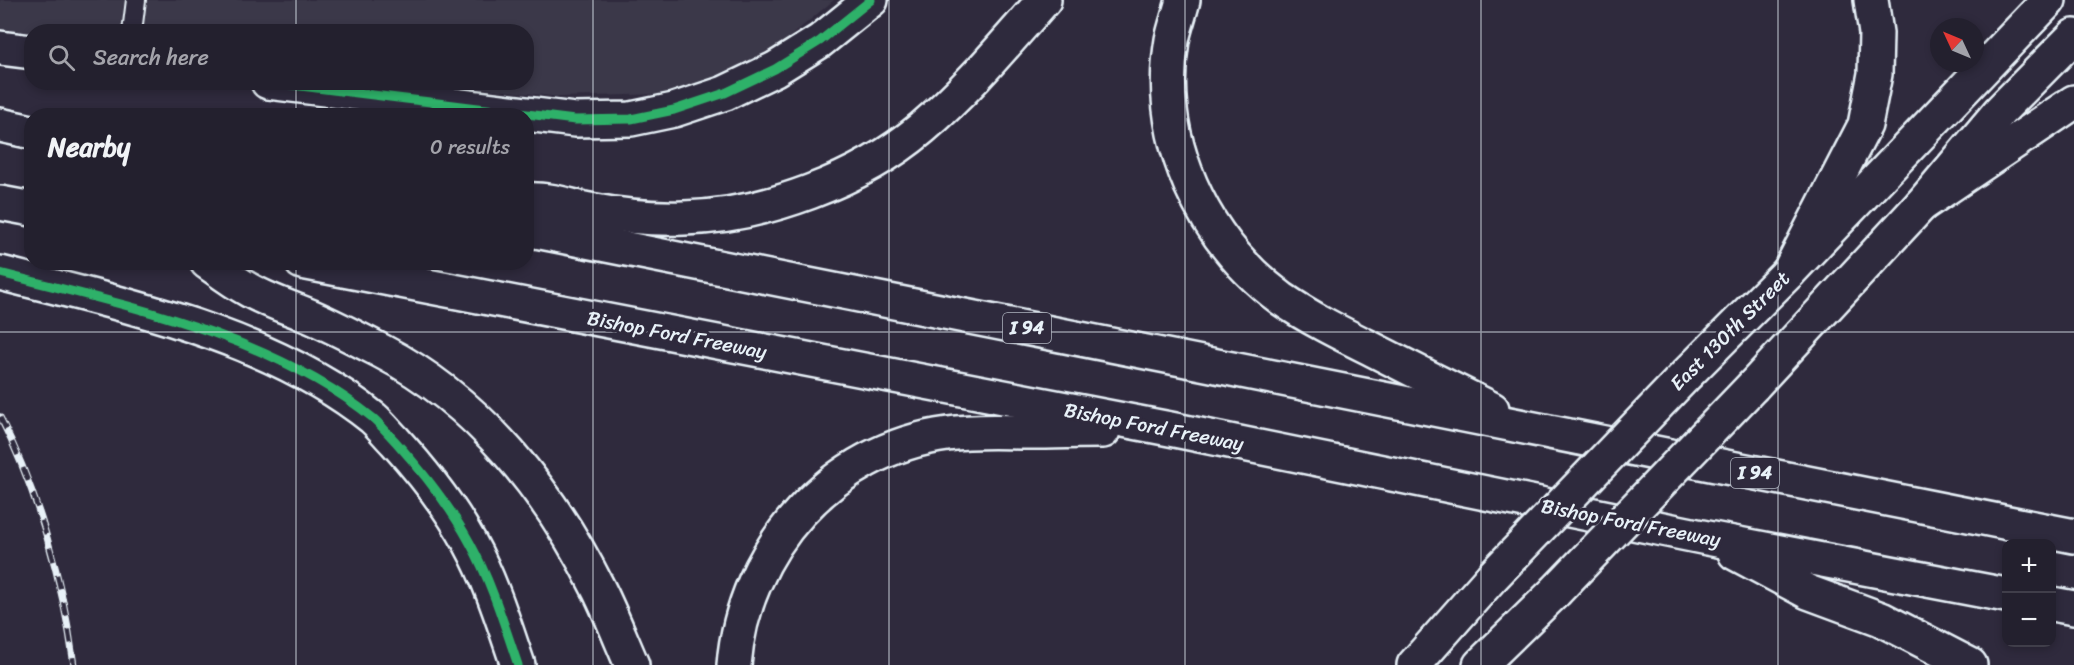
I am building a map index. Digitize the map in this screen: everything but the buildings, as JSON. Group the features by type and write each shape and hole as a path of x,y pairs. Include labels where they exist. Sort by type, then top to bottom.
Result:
{"main road":[{"path":"534,115 575,120 631,119 674,110 725,93 775,69 820,41 871,0"},
{"path":"534,201 622,216 684,218 727,214 763,207 806,194 881,157 920,130 966,88 1044,0"},
{"path":"1183,0 1172,39 1169,80 1171,119 1178,152 1192,190 1209,221 1228,248 1254,276 1283,299 1320,323 1528,428"},
{"path":"1789,272 1865,125 1875,74 1876,33 1871,0"},
{"name":"East 130th Street","path":"1414,665 1491,578 1688,373 1789,272 2049,0"},
{"path":"1480,665 1554,592 1753,386 1921,205 2000,111 2074,36"},
{"path":"0,48 24,51"},
{"path":"333,90 478,108"},
{"path":"1921,205 2074,102"},
{"path":"0,125 24,130"},
{"path":"0,202 24,207"},
{"name":"I 94","path":"534,231 2074,536"},
{"path":"219,270 250,291 329,324 383,352 458,402 517,463 554,511 600,591 632,665"},
{"name":"Bishop Ford Freeway","path":"344,270 1170,429 1707,538 2002,594"},
{"path":"0,273 157,315 223,337 280,360 374,419 409,456 446,503 471,544 495,600 518,665"},
{"path":"734,665 741,618 751,587 768,554 785,528 804,507 825,487 857,466 910,442 947,434 988,431 1170,429"},
{"path":"1982,518 2074,511"},
{"path":"1707,538 1808,592 1881,619 1970,665"},
{"path":"2056,605 2074,608"}],"lane":[{"path":"133,24 136,0"}],"shaded area":[{"path":"0,0 834,0 787,39 727,75 661,94 560,97 497,90 534,90 534,24 24,24 24,35 0,31"}],"railway":[{"path":"0,417 26,476 47,538 63,602 74,665"}],"cycle path":[{"path":"534,115 575,120 631,119 674,110 725,93 775,69 820,41 871,0"},
{"path":"333,90 478,108"},
{"path":"0,273 146,311 243,344 333,389 373,418 426,477 462,529 491,587 518,665"}]}
